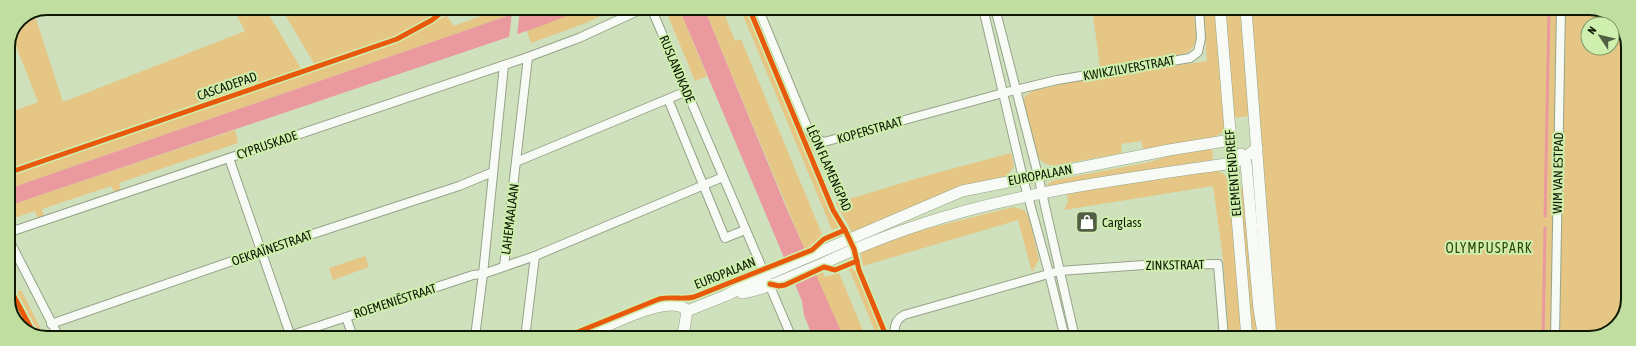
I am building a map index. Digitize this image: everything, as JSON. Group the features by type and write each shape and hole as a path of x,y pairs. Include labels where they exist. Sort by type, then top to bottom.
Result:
{"street":[{"name":"RUSLANDKADE","path":"528,57 579,38 629,15"},
{"name":"RUSLANDKADE","path":"654,15 789,331"},
{"name":"KOPERSTRAAT","path":"761,15 808,129 814,138 819,140 829,141 1016,90"},
{"path":"985,15 1023,178 1063,331"},
{"path":"998,15 1038,175 1073,331"},
{"name":"KWIKZILVERSTRAAT","path":"1016,90 1058,80 1190,58 1198,52 1201,38 1199,15"},
{"name":"ELEMENTENDREEF","path":"1221,15 1246,331"},
{"name":"ELEMENTENDREEF","path":"1247,15 1270,331"},
{"name":"WIM VAN ESTPAD","path":"1555,331 1560,15"},
{"name":"CYPRUSKADE","path":"15,230 528,57"},
{"name":"LAHEMAALAAN","path":"528,57 504,266 535,256 723,177"},
{"name":"LAHEMAALAAN","path":"476,331 504,65"},
{"path":"516,162 686,91"},
{"name":"RUSLANDKADE","path":"668,99 725,238 746,230"},
{"path":"1231,140 1244,158 1259,309 1263,331"},
{"name":"EUROPALAAN","path":"817,260 950,195 1038,175 1231,140"},
{"name":"EUROPALAAN","path":"687,311 817,260 923,223 1042,194 1105,182 1233,162 1244,158 1257,148"},
{"path":"230,158 287,331"},
{"name":"OEKRAÏNESTRAAT","path":"51,324 261,251 459,186 493,172"},
{"path":"15,251 55,331"},
{"path":"526,331 535,256"},
{"name":"ZINKSTRAAT","path":"1059,271 1144,265 1218,264 1223,331"},
{"name":"ROEMENIËSTRAAT","path":"306,331 504,266"},
{"path":"895,331 894,326 899,317 904,315 1059,271"},
{"path":"599,331 660,306 679,306 687,311 683,331"},
{"path":"346,317 351,331"}],"shaded area":[{"path":"237,15 269,15 302,70 15,168 15,110 38,102 15,45 20,29 29,20 35,17 63,102 245,31"},
{"path":"285,15 432,15 413,27 382,42 315,65"},
{"path":"483,15 510,15 15,187 15,173 25,169 380,48 447,16 454,26"},
{"path":"510,15 569,15 544,25 15,204 15,187"},
{"path":"569,15 603,15 586,23 531,43 527,31"},
{"path":"668,15 682,15 707,76 695,81"},
{"path":"682,15 707,15 786,207 841,331 810,331 804,315 802,301"},
{"path":"707,15 725,15 735,41 741,39 822,234 813,246 805,250"},
{"path":"743,15 749,15 833,215 838,221 838,228 832,230"},
{"path":"755,15 757,15 814,152 812,153"},
{"path":"1093,15 1194,15 1196,34 1195,41 1190,51 1184,54 1100,67"},
{"path":"1203,15 1216,15 1225,125 1222,133 1210,139 1143,149 1141,141 1121,144 1122,153 1057,165 1050,165 1042,162 1036,154 1023,104 1025,96 1034,90 1103,76 1207,61"},
{"path":"1225,15 1241,15 1249,116 1234,118"},
{"path":"1250,15 1589,15 1596,16 1580,16 1580,56 1620,56 1620,38 1621,299 1617,315 1609,324 1603,328 1589,331 1276,331"},
{"path":"235,130 238,143 119,183 121,190 114,192 111,186 42,209 44,216 38,218 35,211 15,218 15,204"},
{"path":"1212,147 1213,160 1120,174 1056,186 1045,185 1055,180 1150,162 1174,154"},
{"path":"1011,153 1014,167 1006,176 971,185 854,236 836,203 925,176"},
{"path":"1216,170 1224,174 1229,180 1241,331 1228,331 1223,259 1213,186 1064,210 1068,201 1067,194 1112,185"},
{"path":"1247,187 1260,331 1250,331 1239,188"},
{"path":"1013,207 1024,210 1029,217 1039,260 1032,272 1018,220 863,266 860,250 886,239"},
{"path":"365,256 369,267 333,280 329,268"},
{"path":"852,268 854,271 856,270 881,331 875,331 849,269"},
{"path":"823,272 825,277 839,273 863,331 841,331 815,275"},
{"path":"21,290 42,330 37,329 17,292"}],"pier":[{"path":"512,15 519,15 517,36 509,39"}],"waterway":[{"path":"1545,216 1549,15"},
{"path":"1543,331 1545,228"}],"cycle path":[{"name":"CASCADEPAD","path":"15,171 397,39 438,15"},
{"name":"LÉON FLAMENGPAD","path":"752,15 833,210 854,249 859,270 884,331"},
{"path":"580,331 659,299 694,297 812,250 824,239 845,230"},
{"path":"770,284 779,286 785,285 824,267 835,270 857,261"},
{"path":"15,298 30,326"}],"place":[{"name":"Carglass","path":"1087,222"}],"district":[{"name":"OLYMPUSPARK","path":"1489,248"}]}
